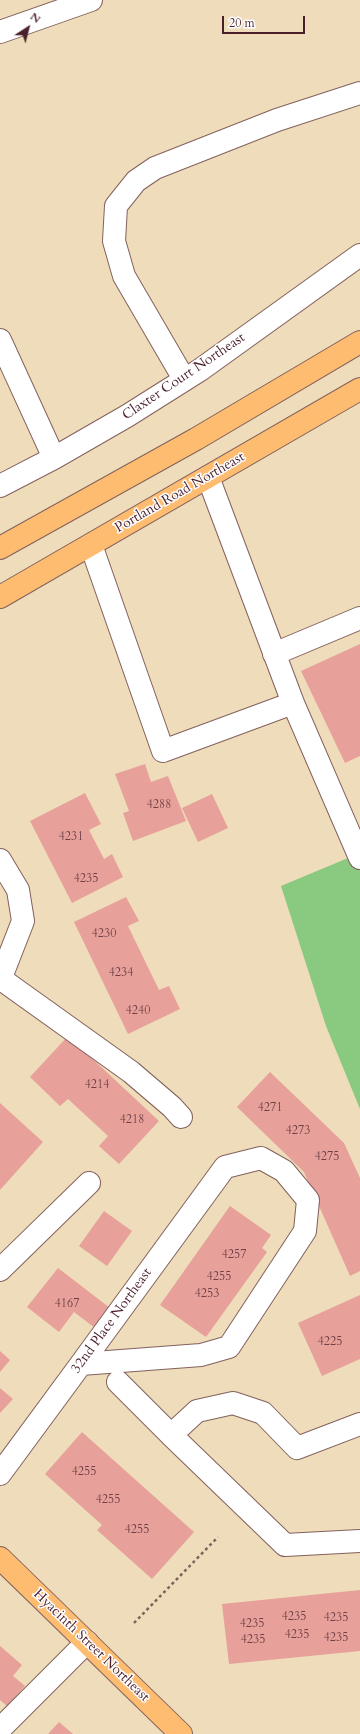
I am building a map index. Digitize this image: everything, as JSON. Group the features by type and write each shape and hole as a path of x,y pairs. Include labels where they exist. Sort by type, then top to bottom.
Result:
{"main road":[{"path":"0,548 196,440 360,342"},
{"name":"Portland Road Northeast","path":"0,597 360,389"},
{"name":"Hyacinth Street Northeast","path":"0,1558 181,1734"}],"street":[{"path":"0,32 91,0"},
{"path":"184,379 124,276 114,241 116,206 136,181 155,168 277,120 360,93"},
{"name":"Claxter Court Northeast","path":"0,486 54,458 128,416 184,379 360,254"},
{"path":"0,340 54,458"},
{"path":"208,477 293,703 360,858"},
{"path":"91,544 164,751 293,703"},
{"path":"274,654 360,618"},
{"path":"0,860 18,890 23,921 0,979 131,1072 181,1116"},
{"name":"32nd Place Northeast","path":"0,1474 225,1167 261,1158 284,1171 308,1200 305,1231 229,1347 201,1355 81,1364"},
{"path":"0,1270 89,1183"},
{"path":"118,1382 285,1546 360,1541"},
{"path":"171,1435 197,1411 233,1403 263,1413 297,1448 360,1424"},
{"path":"0,1730 87,1642"}],"path":[{"path":"134,1623 218,1537"}],"green space":[{"path":"360,853 360,1109 326,1026 281,886"}],"building":[{"path":"360,644 360,756 345,763 301,671"},
{"path":"145,764 151,782 168,776 186,821 133,841 123,813 129,811 115,774"},
{"path":"85,793 101,824 89,830 104,859 112,854 123,877 72,903 30,821"},
{"path":"212,794 228,828 198,842 182,808"},
{"path":"126,897 139,921 128,926 159,990 169,986 180,1009 128,1034 74,922"},
{"path":"68,1036 159,1121 119,1164 99,1146 108,1136 68,1099 60,1106 30,1077"},
{"path":"270,1072 344,1143 360,1178 360,1271 350,1276 304,1172 237,1107"},
{"path":"0,1103 43,1142 0,1190"},
{"path":"230,1206 271,1235 262,1248 267,1252 206,1337 160,1305"},
{"path":"104,1211 132,1231 107,1266 79,1246"},
{"path":"58,1268 110,1308 95,1328 74,1312 59,1332 27,1307"},
{"path":"360,1295 360,1359 322,1376 298,1323"},
{"path":"0,1351 10,1360 0,1372"},
{"path":"0,1388 13,1399 0,1413"},
{"path":"82,1432 194,1532 152,1579 97,1530 102,1525 45,1474"},
{"path":"360,1590 360,1651 229,1664 222,1604"},
{"path":"0,1646 22,1665 13,1676 25,1686 7,1706 0,1700"},
{"path":"59,1722 73,1734 48,1734"}]}
